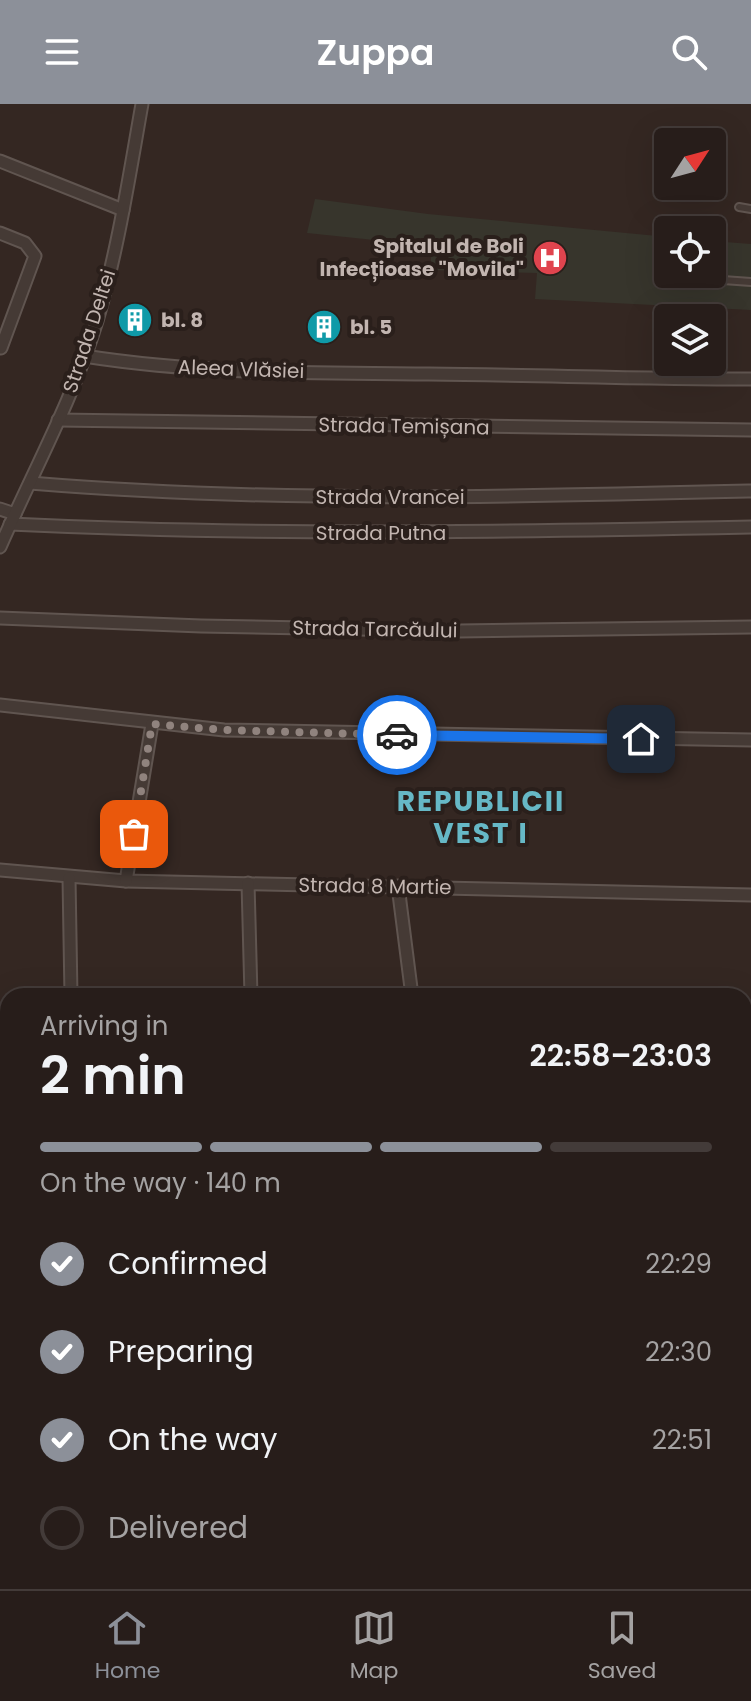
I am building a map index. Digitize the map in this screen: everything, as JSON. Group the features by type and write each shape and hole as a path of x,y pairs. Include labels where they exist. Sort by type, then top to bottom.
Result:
{"street":[{"name":"Strada Deltei","path":"0,547 84,356 109,275 142,104"},
{"path":"0,161 123,210"},
{"path":"0,233 25,243 35,256 1,348"},
{"name":"Aleea Vlăsiei","path":"84,356 140,365 398,374 751,379"},
{"name":"Strada Temișana","path":"58,420 751,430"},
{"name":"Strada Vrancei","path":"30,483 289,498 751,491"},
{"name":"Strada Putna","path":"0,509 13,519 155,531 328,533 751,527"},
{"name":"Strada Tarcăului","path":"0,618 459,631 751,627"},
{"path":"0,705 224,730 751,740"},
{"path":"126,881 152,724"},
{"name":"Strada 8 Martie","path":"0,870 126,881 751,895"},
{"path":"69,878 71,988"},
{"path":"248,883 251,988"},
{"path":"398,886 411,988"}],"lane":[{"path":"739,207 751,209"},
{"path":"726,280 751,282"}],"shaded area":[{"name":"Spitalul de Boli Infecțioase \"Movila\"","path":"315,199 428,214 654,236 654,288 726,288 726,242 751,244 751,310 726,309 726,304 654,305 535,299 537,273 430,270 432,246 307,233"}],"way so far":[{"path":"134,834 152,724 224,730 397,735"}],"place":[{"name":"Spitalul de Boli Infecțioase \"Movila\"","path":"550,258"},
{"name":"bl. 8","path":"135,320"},
{"name":"bl. 5","path":"324,327"}],"district":[{"name":"REPUBLICII VEST I","path":"481,817"}],"route":[{"path":"397,735 641,739"}]}
